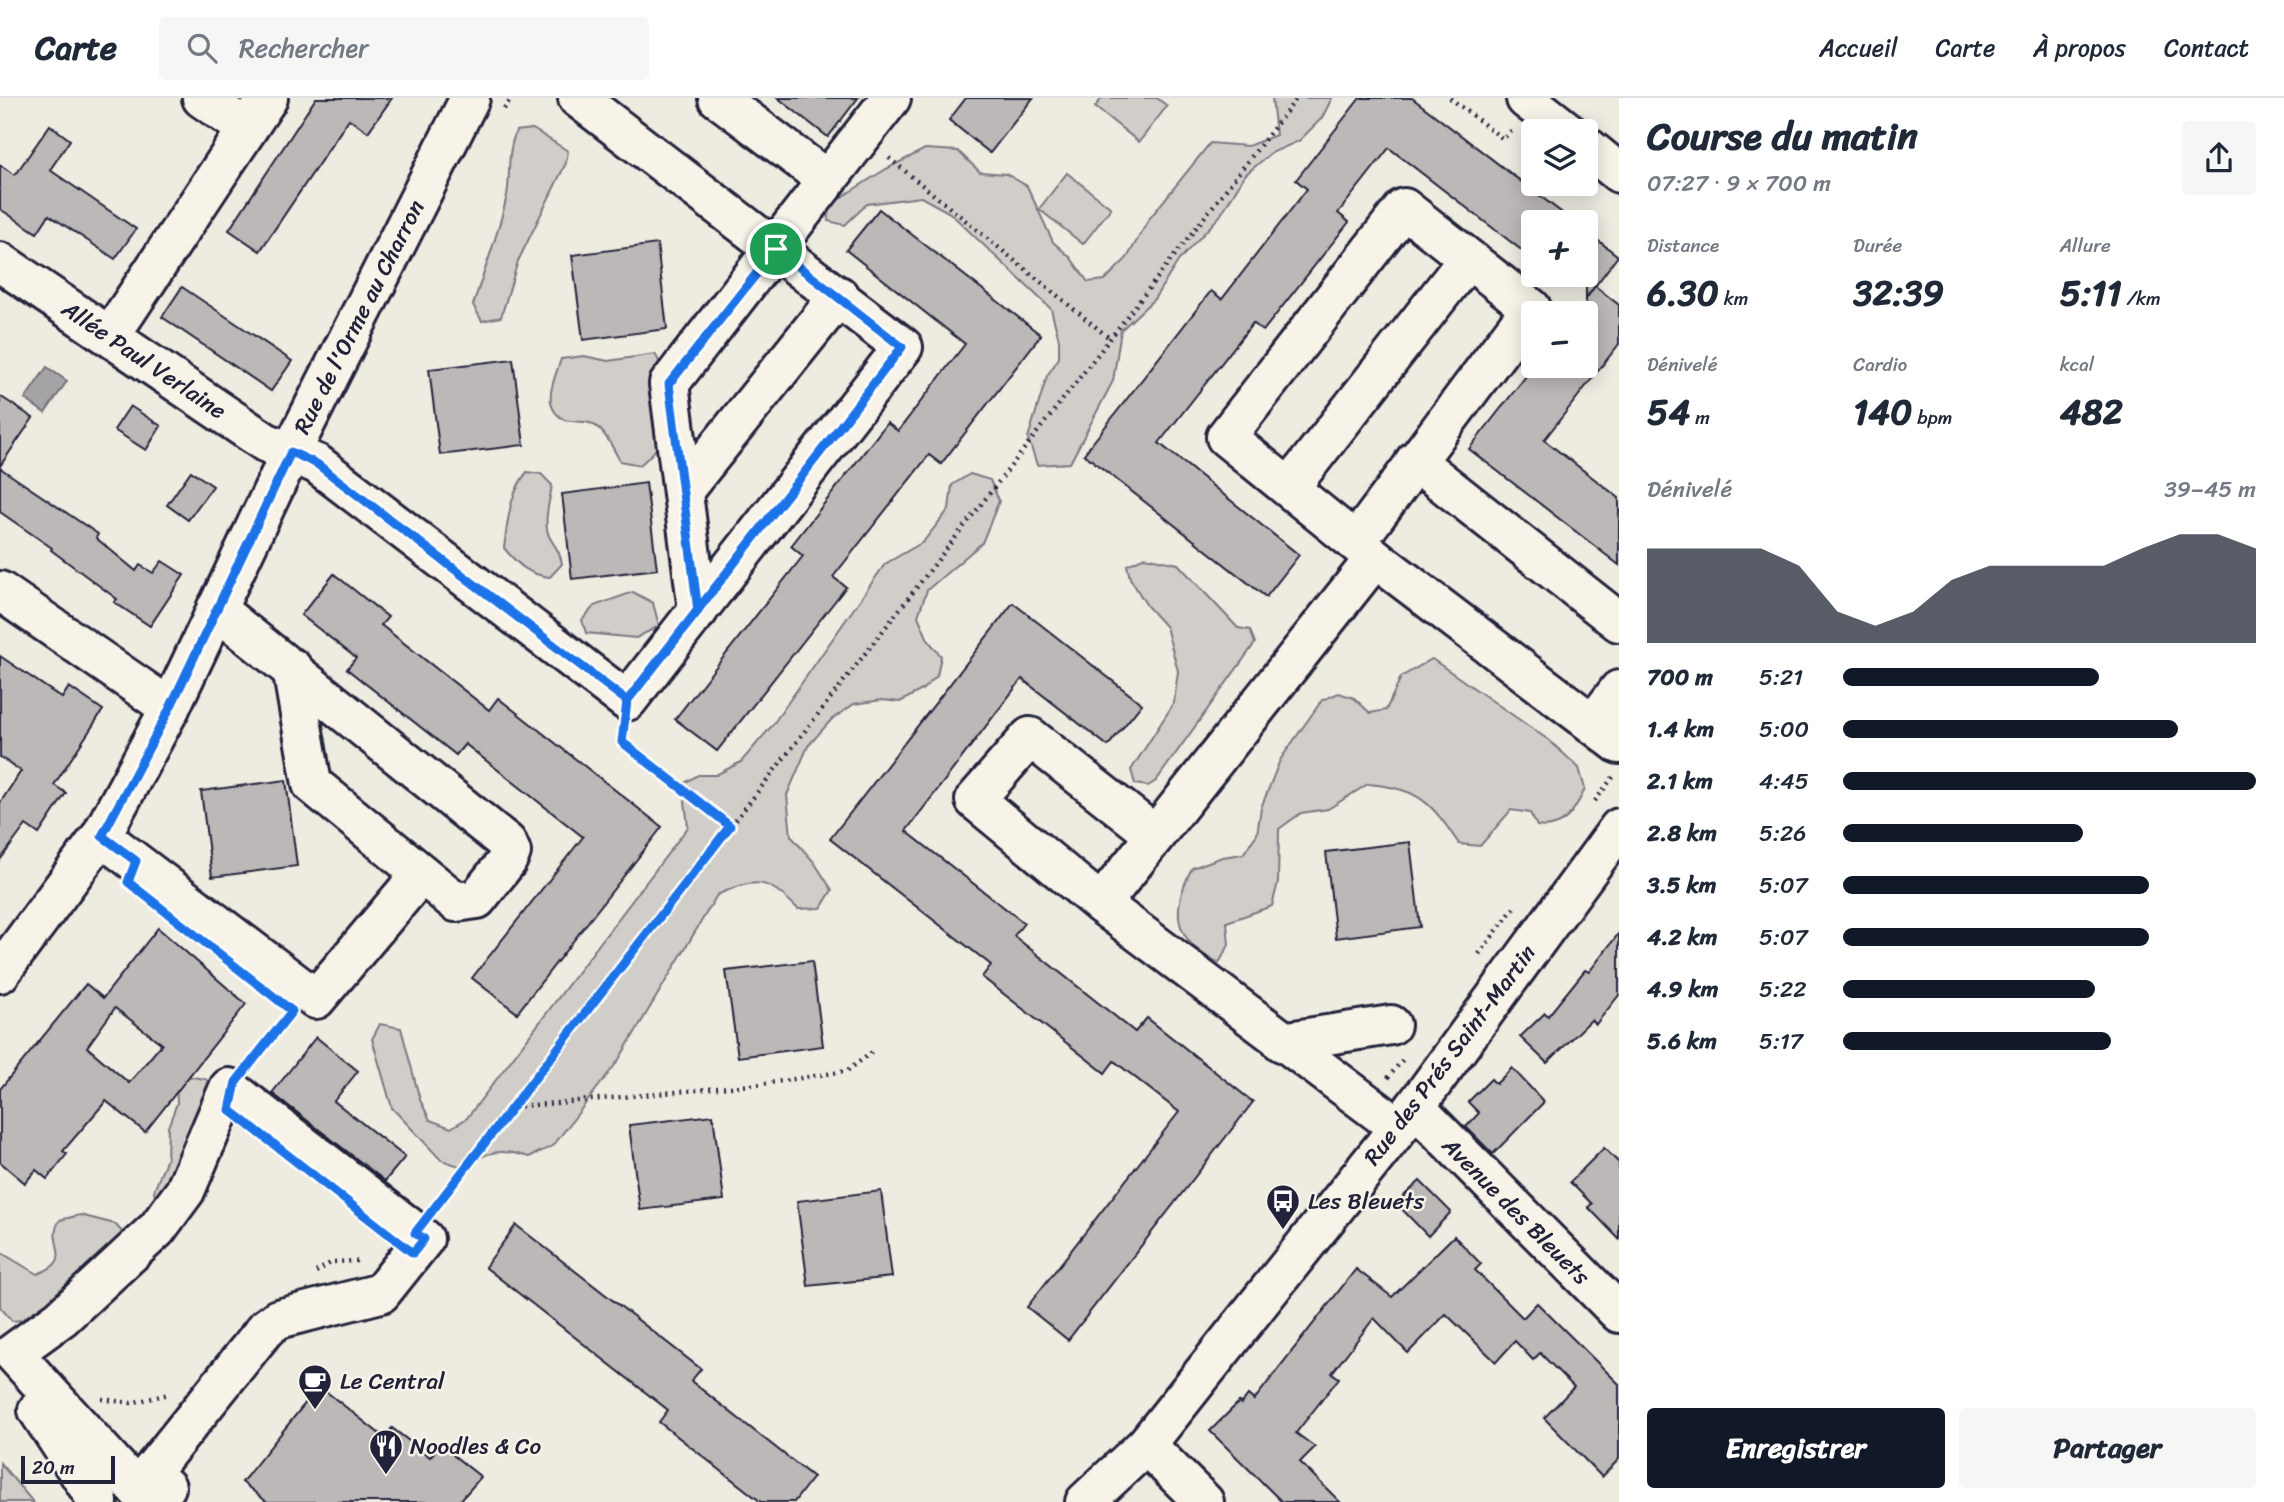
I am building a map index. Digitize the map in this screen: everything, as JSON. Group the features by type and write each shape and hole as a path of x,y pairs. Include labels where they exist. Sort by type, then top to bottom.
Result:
{"street":[{"path":"201,98 247,129"},
{"path":"110,336 268,98"},
{"name":"Rue de l'Orme au Charron","path":"0,973 102,836 170,708 291,452 470,98"},
{"path":"578,98 902,347 627,701"},
{"path":"718,98 827,180"},
{"path":"698,611 669,384 891,98"},
{"path":"1531,102 1552,119"},
{"path":"1598,145 1619,143"},
{"path":"1598,156 1619,173"},
{"path":"1101,904 1365,550 1415,461 1531,308 1404,208 1226,437 1365,550 1606,733 1619,690"},
{"path":"1290,487 1468,259"},
{"name":"Allée Paul Verlaine","path":"0,262 265,442 317,464 627,701"},
{"path":"683,491 839,296"},
{"path":"1415,461 1619,622"},
{"path":"0,591 170,708"},
{"path":"216,610 292,668 507,843 511,852 477,899 466,903 456,902 312,784 292,668"},
{"name":"Avenue des Bleuets","path":"1155,835 1030,737 975,800 1101,904 1282,1042 1407,1117 1619,1312"},
{"name":"Rue des Prés Saint-Martin","path":"1085,1502 1146,1445 1407,1117 1619,828"},
{"path":"102,836 316,999 421,874"},
{"path":"1282,1042 1391,1025"},
{"path":"229,1088 414,1243 381,1293 278,1320 266,1328 150,1474 166,1487 153,1498 144,1497 13,1353 61,1318 157,1229 185,1191 229,1088"},
{"path":"0,1369 34,1405 98,1502"},
{"path":"1146,1445 1204,1502"},
{"path":"108,1502 134,1502"}],"path":[{"path":"310,1275 332,1262 414,1243 513,1107 1108,337 1297,98"},
{"path":"1450,98 1503,139 1531,102"},
{"path":"861,136 1108,337"},
{"path":"627,701 622,742 730,826"},
{"path":"234,1092 236,1082 292,1011"},
{"path":"513,1107 762,1084 847,1071 872,1052"},
{"path":"92,1396 131,1403 173,1392"}],"shaded area":[{"path":"1102,98 1157,98 1167,106 1139,142 1095,107"},
{"path":"1272,98 1332,98 1322,118 1299,141 1271,153 1245,175 1220,216 1179,260 1154,299 1121,330 1113,381 1070,463 1037,465 1028,438 1047,376 1059,358 1059,340 1051,309 950,213 921,197 867,204 845,225 828,221 829,205 886,169 925,149 958,151 980,172 1006,174 1027,186 1053,242 1070,257 1088,282 1105,280 1127,258 1149,219 1210,143 1248,146 1276,135"},
{"path":"533,129 568,151 566,163 518,261 501,317 482,321 473,305 504,209 513,140 516,131"},
{"path":"1067,173 1111,208 1083,244 1039,209"},
{"path":"655,354 665,386 664,424 657,448 640,465 620,461 600,429 587,422 563,419 552,406 551,391 561,359 584,356 608,361"},
{"path":"47,367 67,381 45,413 25,399"},
{"path":"527,472 541,474 552,485 547,526 562,564 550,577 524,568 504,548 516,489"},
{"path":"970,474 990,480 999,501 982,543 927,590 918,616 928,640 941,656 937,676 922,690 900,702 882,700 854,704 831,720 808,746 787,795 791,836 814,862 832,890 821,908 798,909 778,891 761,884 742,885 717,895 618,1061 553,1146 529,1157 509,1152 494,1153 462,1167 441,1160 392,1108 372,1039 380,1024 401,1028 420,1100 430,1120 451,1128 467,1118 688,827 683,784 698,775 716,775 741,762 771,727 885,564 923,542 949,509 952,485"},
{"path":"1145,557 1178,564 1238,628 1250,630 1255,643 1156,781 1148,786 1135,784 1131,770 1174,703 1178,671 1166,627 1147,606 1130,578 1127,565"},
{"path":"633,592 653,603 659,626 636,638 586,633 582,620 594,606"},
{"path":"1432,659 1550,741 1579,768 1585,789 1573,811 1561,822 1546,827 1537,826 1530,813 1511,810 1480,846 1459,844 1432,808 1422,800 1400,790 1368,784 1328,809 1301,813 1279,829 1278,882 1272,906 1227,922 1229,945 1219,963 1192,945 1184,935 1179,911 1180,898 1192,868 1222,857 1243,854 1257,834 1261,808 1280,760 1322,700 1339,693 1354,698 1370,713 1386,710 1401,677"},
{"path":"186,1076 205,1079 219,1088 219,1109 156,1203 154,1191 167,1158 168,1127 177,1103 176,1083"},
{"path":"80,1215 115,1224 124,1234 60,1303 41,1307 21,1320 12,1321 0,1307 0,1252 37,1274 56,1263 59,1257 56,1229 60,1220"},
{"path":"0,1463 33,1502 0,1502"}],"building":[{"path":"316,98 392,98 368,132 349,119 260,251 229,230"},
{"path":"778,98 858,98 828,137"},
{"path":"966,98 1033,98 990,153 949,120"},
{"path":"1360,98 1412,98 1521,181 1521,196 1540,196 1558,210 1521,210 1521,250 1389,148 1338,213 1349,222 1263,331 1253,323 1159,443 1299,555 1266,597 1084,454 1211,291 1222,299 1307,189 1296,180"},
{"path":"50,125 70,140 50,170 136,229 115,259 49,215 37,233 0,209 0,165 15,175"},
{"path":"879,209 1041,335 941,464 929,455 833,577 846,587 717,751 675,719 803,556 791,546 887,423 898,431 965,344 846,250"},
{"path":"1598,240 1618,256 1598,282"},
{"path":"657,244 667,329 583,340 572,255"},
{"path":"182,287 292,361 271,391 162,317"},
{"path":"1586,287 1594,287 1586,298"},
{"path":"1596,287 1619,305 1619,344 1598,371 1598,301 1586,299"},
{"path":"513,359 524,445 440,455 429,369"},
{"path":"1525,378 1592,378 1544,440 1619,498 1619,565 1469,449"},
{"path":"0,396 33,418 0,466"},
{"path":"130,406 161,426 146,450 114,430"},
{"path":"0,468 98,534 96,538 136,571 140,565 153,573 162,561 184,575 150,626 114,602 117,599 51,550 52,548 0,512"},
{"path":"191,471 213,486 188,520 167,505"},
{"path":"646,483 657,569 572,579 562,494"},
{"path":"334,574 388,617 381,625 489,710 498,698 662,827 517,1013 472,978 583,837 465,744 456,755 347,669 356,658 301,615"},
{"path":"1013,603 1142,704 1108,746 1022,679 906,831 1024,923 1014,936 1135,1032 1147,1018 1253,1102 1068,1340 1027,1307 1179,1112 1114,1061 1105,1073 982,977 991,965 830,839"},
{"path":"0,656 62,698 69,687 103,710 54,785 66,793 39,834 26,825 0,860 0,803 21,771 0,757"},
{"path":"286,780 297,866 212,877 201,791"},
{"path":"1410,842 1420,927 1336,938 1326,852"},
{"path":"158,928 246,1004 145,1132 106,1101 63,1151 67,1154 47,1179 36,1170 25,1183 0,1162 0,1089 86,984 103,998","holes":["115,1008 162,1044 129,1083 87,1047"]},
{"path":"1619,933 1619,995 1596,1024 1591,1020 1547,1063 1520,1037 1545,1013 1548,1016 1585,970 1589,972"},
{"path":"812,961 823,1046 738,1057 726,971"},
{"path":"316,1037 358,1071 334,1101 405,1157 385,1181 272,1093"},
{"path":"1512,1068 1544,1102 1493,1154 1466,1127 1479,1113 1468,1102 1491,1079 1496,1084"},
{"path":"713,1115 724,1200 640,1210 629,1125"},
{"path":"1604,1148 1619,1163 1619,1239 1588,1207 1592,1204 1570,1182"},
{"path":"1420,1181 1451,1212 1428,1236 1396,1203"},
{"path":"881,1191 892,1277 808,1286 797,1201"},
{"path":"516,1225 701,1369 691,1381 813,1477 794,1502 761,1502 659,1422 668,1410 485,1267"},
{"path":"1454,1236 1481,1264 1475,1270 1523,1318 1537,1303 1619,1384 1619,1459 1602,1477 1544,1418 1574,1387 1540,1353 1533,1360 1515,1341 1496,1362 1446,1314 1408,1353 1374,1318 1332,1373 1339,1378 1296,1433 1315,1447 1300,1462 1340,1502 1282,1502 1210,1431 1248,1395 1254,1400 1356,1269 1392,1297"},
{"path":"319,1386 385,1438 392,1428 430,1457 440,1445 481,1477 459,1502 267,1502 242,1482"}],"place":[{"name":"Les Bleuets","path":"1283,1231"},
{"name":"Le Central","path":"315,1411"},
{"name":"Noodles & Co","path":"386,1476"}],"route":[{"path":"776,249 669,384 698,611 627,701 317,464 291,452 170,708 102,836 136,861 128,882 292,1011 236,1082 230,1110 413,1253 424,1239 415,1233 730,826 622,742 627,701 663,656 698,611 902,347 776,249"}]}
